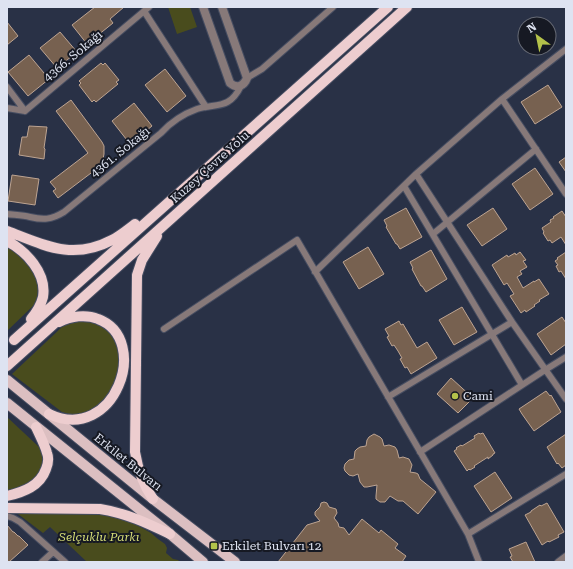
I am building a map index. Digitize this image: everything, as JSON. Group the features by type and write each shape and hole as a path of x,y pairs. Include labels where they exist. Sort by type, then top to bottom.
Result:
{"highway":[{"name":"Kuzey Çevre Yolu","path":"10,343 388,7"},
{"name":"Kuzey Çevre Yolu","path":"7,366 407,7"},
{"path":"7,231 37,243 58,249 72,250 90,248 112,240 170,201"},
{"path":"153,499 141,478 135,452 137,275 142,260 162,227"},
{"path":"7,241 21,250 29,258 39,274 43,287 43,296 36,312 27,325 10,343"},
{"path":"49,414 71,420 82,419 98,412 108,402 118,387 123,372 124,360 122,345 117,335 110,326 100,320 91,317 74,317 51,327"},
{"path":"7,496 32,487 38,482 44,473 48,463 48,454 36,427"},
{"path":"7,508 100,509 132,517 170,534"}],"main road":[{"name":"Erkilet Bulvarı","path":"7,380 153,499 235,562"},
{"path":"7,403 203,562"}],"street":[{"path":"203,7 230,83 235,86 241,86 244,84 247,78 262,69 332,7"},
{"path":"222,7 247,78"},
{"path":"146,9 206,107"},
{"name":"4366. Sokağı","path":"25,111 146,9"},
{"path":"316,272 416,174 502,99 566,49"},
{"name":"4361. Sokağı","path":"7,214 47,219 64,212 174,121 189,112 206,107 217,106 227,102 235,95 241,86"},
{"path":"7,87 25,111"},
{"path":"502,99 566,194"},
{"path":"7,108 25,111"},
{"path":"433,234 536,149"},
{"path":"416,174 512,322 566,399"},
{"path":"404,186 522,385"},
{"path":"164,329 297,240 468,534 479,562"},
{"path":"388,397 512,322"},
{"path":"420,452 566,357"},
{"path":"468,534 566,474"},
{"path":"7,516 20,522 65,562"},
{"path":"42,562 53,552"},
{"path":"558,562 566,556"}],"green space":[{"path":"168,7 190,7 197,27 177,34"},
{"path":"7,245 17,252 31,268 38,286 38,292 34,305 7,331"},
{"path":"77,321 94,322 108,330 118,347 120,361 117,376 109,394 93,411 72,415 62,412 12,374 62,327"},
{"path":"7,417 39,447 43,460 42,469 33,482 7,492"},
{"name":"Selçuklu Parkı","path":"102,512 115,514 151,533 165,544 167,548 166,553 173,559 180,562 87,562 50,527 43,533 18,514"}],"building":[{"path":"95,7 124,7 110,19 113,23 87,44 72,25"},
{"path":"7,22 18,36 7,45"},
{"path":"60,32 77,52 57,68 40,48"},
{"path":"29,55 49,79 28,96 8,72"},
{"path":"101,63 103,65 105,63 119,80 116,82 118,84 96,102 94,100 92,102 79,85 81,83 79,81"},
{"path":"165,69 186,96 167,112 145,85"},
{"path":"548,85 562,107 535,124 521,102"},
{"path":"71,100 102,142 104,146 104,154 99,167 58,198 53,191 56,189 50,182 88,153 56,111"},
{"path":"134,103 152,126 130,144 112,121"},
{"path":"29,126 47,127 44,159 19,155 22,137 27,137"},
{"path":"566,157 566,172 559,162"},
{"path":"535,168 553,194 530,210 512,184"},
{"path":"12,175 39,179 35,205 8,201"},
{"path":"406,208 422,237 400,249 386,227 387,226 384,220"},
{"path":"493,208 507,229 482,246 467,225"},
{"path":"562,211 566,217 566,245 561,237 552,243 550,240 548,241 542,228 551,222 550,220 554,218 553,217"},
{"path":"368,247 384,274 359,289 343,262"},
{"path":"431,250 447,279 426,292 421,286 410,262"},
{"path":"520,252 526,260 523,261 527,267 520,271 522,274 517,277 523,288 539,279 549,294 539,300 540,301 534,305 535,306 526,312 525,310 521,313 510,296 514,294 507,283 504,285 492,265 507,255 508,257 515,253 516,255"},
{"path":"566,252 566,279 561,271 559,272 556,266 558,265 555,261"},
{"path":"462,307 477,332 454,345 439,320"},
{"path":"562,317 566,323 566,344 551,355 537,334"},
{"path":"399,321 401,325 403,324 417,348 427,342 437,358 411,374 407,367 405,368 400,359 402,358 394,345 392,346 385,329"},
{"name":"Cami","path":"451,378 473,398 458,413 437,394"},
{"path":"546,391 550,396 551,395 561,412 534,431 519,409"},
{"path":"479,433 483,433 495,453 488,459 488,457 467,471 454,451 457,449 456,448 475,438 474,436"},
{"path":"374,434 382,439 384,446 389,445 395,447 399,458 403,457 409,459 412,465 410,472 418,474 420,479 436,492 418,514 403,501 398,501 390,496 385,502 380,502 376,499 377,485 364,487 360,482 358,474 353,476 349,475 345,471 345,464 349,460 354,459 355,451 360,447 366,446 369,437"},
{"path":"566,434 566,465 562,468 558,463 557,464 547,447"},
{"path":"495,472 512,498 491,512 474,486"},
{"path":"321,503 327,503 329,507 336,509 337,513 334,518 339,527 344,528 349,535 362,519 379,533 381,530 398,544 395,548 406,556 402,562 278,562 307,525 320,521 315,515 315,512 320,507"},
{"path":"547,503 564,532 558,535 559,537 542,545 525,515 540,505 541,506"},
{"path":"7,525 28,545 9,562 7,562"},
{"path":"526,542 535,562 513,562 510,557 512,556 509,549"}],"place":[{"name":"Cami","path":"455,396"},
{"name":"Erkilet Bulvarı 12","path":"214,546"}]}
